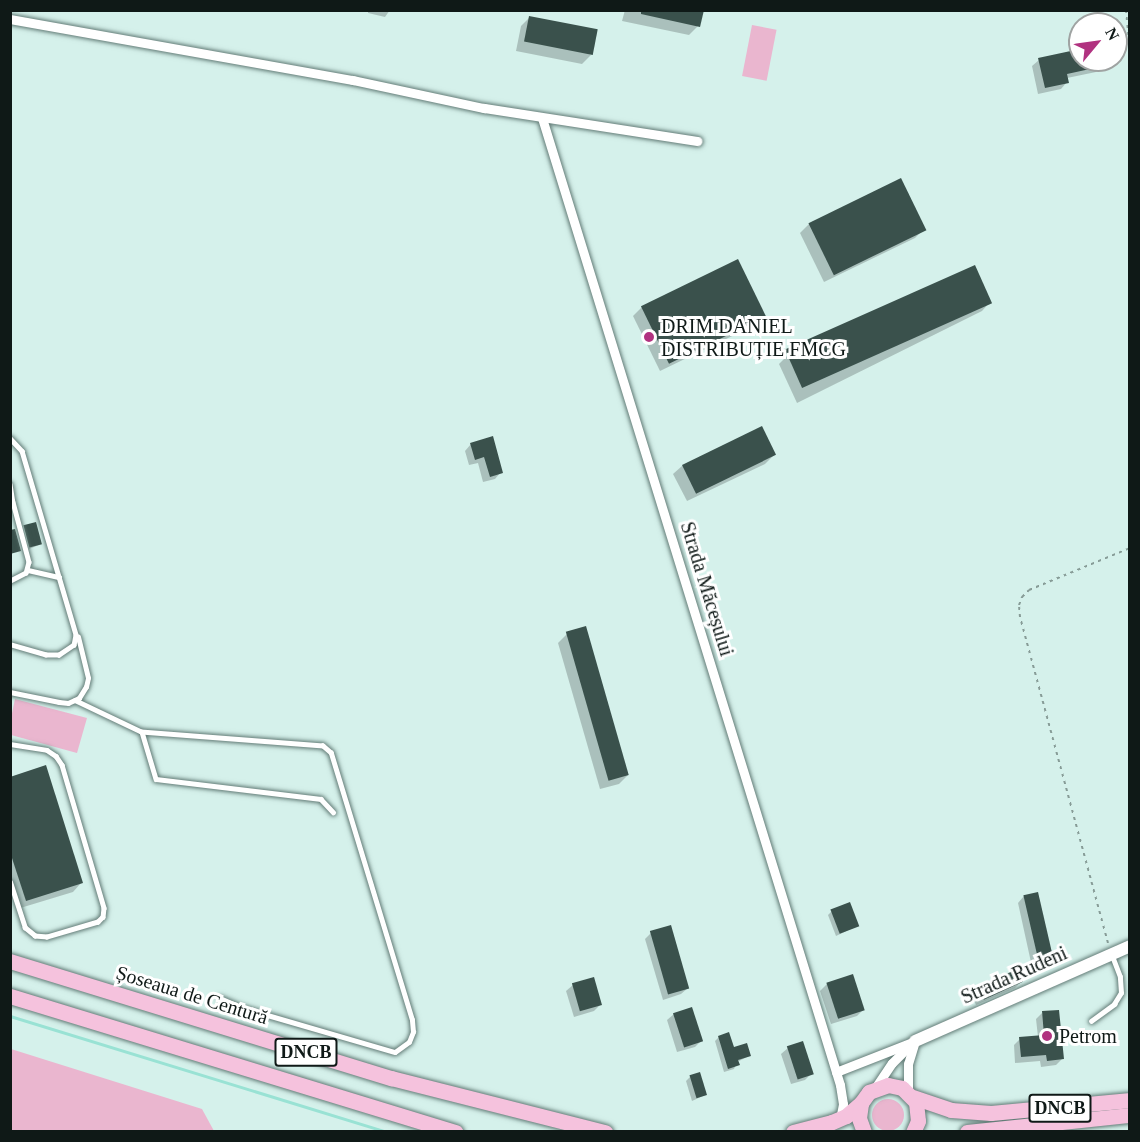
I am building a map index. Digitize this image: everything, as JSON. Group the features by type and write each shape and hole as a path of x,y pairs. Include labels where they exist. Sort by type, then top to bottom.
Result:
{"main road":[{"name":"Șoseaua de Centură","path":"10,961 391,1078 605,1131"},
{"name":"DNCB","path":"10,996 456,1131"},
{"name":"DNCB","path":"875,1088 888,1085 951,1110 1000,1113 1130,1100"},
{"path":"793,1131 840,1119 861,1103 875,1088"},
{"path":"910,1094 918,1114 913,1131"},
{"path":"861,1103 859,1118 864,1131"},
{"name":"DNCB","path":"967,1131 1130,1115"}],"street":[{"path":"10,19 353,80 542,117 697,141"},
{"name":"Strada Măceșului","path":"542,117 836,1072 843,1104 840,1119"},
{"name":"Strada Rudeni","path":"915,1041 1130,945"},
{"path":"836,1072 915,1041"},
{"path":"875,1088 892,1063 915,1041"},
{"path":"910,1094 908,1064 915,1041"}],"lane":[{"path":"10,438 22,451 88,678 84,691 75,700"},
{"path":"10,484 29,558 28,570 10,581"},
{"path":"28,570 59,577"},
{"path":"10,645 59,655 74,645 75,629"},
{"path":"10,692 59,702 75,700 142,732 323,746 330,753 412,1020 413,1032 409,1042 395,1052 240,1007 220,998"},
{"path":"142,732 156,779 321,800 333,812"},
{"path":"10,744 47,750 56,756 62,765 104,908 103,917 98,922 47,937 35,936 25,928 10,882"},
{"path":"10,953 27,966"},
{"path":"1092,1021 1114,1004 1121,993 1120,977 1111,953"}],"path":[{"path":"1126,10 1130,54"},
{"path":"1111,953 1020,616 1019,605 1022,597 1029,590 1130,548"}],"shaded area":[{"path":"752,25 777,30 767,81 742,76"},
{"path":"15,699 87,718 77,753 11,735 11,718"},
{"path":"11,1049 202,1109 214,1131 11,1131"},
{"path":"888,1099 899,1104 904,1115 899,1126 888,1131 877,1126 872,1115 877,1104"}],"building":[{"path":"641,10 704,10 700,27 641,14"},
{"path":"529,16 598,29 593,55 524,42"},
{"path":"1068,52 1068,72 1076,72 1067,74 1069,83 1045,88 1038,58"},
{"path":"901,178 926,230 834,275 808,223"},
{"path":"738,259 766,317 669,364 641,306"},
{"path":"975,265 992,303 802,388 785,350"},
{"path":"762,426 776,455 696,494 682,465"},
{"path":"493,436 503,473 490,477 484,457 475,460 470,443"},
{"path":"36,522 42,544 29,548 23,525"},
{"path":"15,529 21,551 10,554 10,530"},
{"path":"586,626 629,775 609,781 566,632"},
{"path":"46,765 83,883 26,901 10,852 10,777"},
{"path":"1038,892 1053,958 1039,962 1023,895"},
{"path":"850,902 859,926 840,934 830,910"},
{"path":"671,925 689,988 668,995 650,931"},
{"path":"1017,969 1023,982 984,1000 978,987"},
{"path":"853,974 865,1010 838,1019 826,983"},
{"path":"594,977 602,1005 580,1011 572,983"},
{"path":"692,1007 703,1041 684,1047 673,1013"},
{"name":"Petrom","path":"1059,1010 1064,1059 1047,1061 1046,1055 1021,1057 1019,1037 1044,1035 1042,1011"},
{"path":"729,1032 734,1047 747,1043 751,1056 738,1060 740,1065 728,1069 718,1036"},
{"path":"803,1041 814,1074 798,1080 787,1046"},
{"path":"700,1072 707,1095 696,1098 689,1075"}],"waterway":[{"path":"10,1016 387,1132"}],"place":[{"name":"DRIM DANIEL DISTRIBUȚIE FMCG","path":"649,337"},
{"name":"Petrom","path":"1047,1036"}]}
